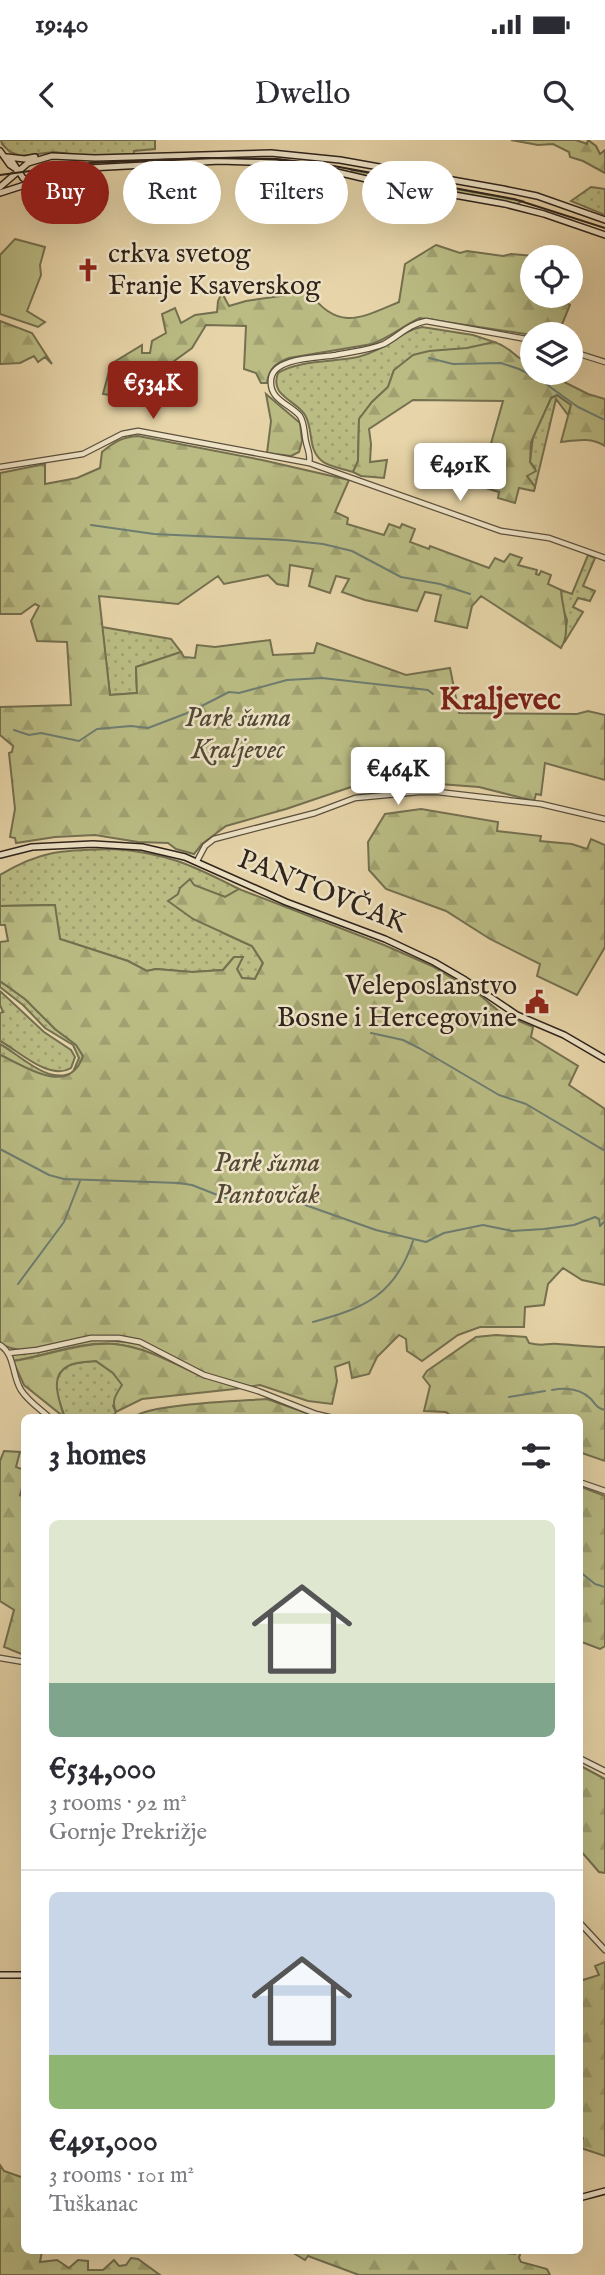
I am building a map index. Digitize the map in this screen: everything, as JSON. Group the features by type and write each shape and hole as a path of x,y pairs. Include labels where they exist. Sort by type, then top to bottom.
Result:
{"main road":[{"path":"4,154 24,159 48,156 95,158 261,152 331,159 503,188 605,220"},
{"path":"4,154 16,164 20,174"},
{"path":"14,188 28,163 48,156"},
{"path":"109,167 220,161 292,164 512,205 605,235"},
{"path":"0,187 20,174"},
{"path":"0,193 21,186"},
{"name":"PANTOVČAK","path":"0,855 41,846 105,844 154,849 197,862 286,902 384,939 434,962 465,979 517,1015 564,1035 605,1059"},
{"path":"0,1975 21,1975"},
{"path":"583,2197 605,2191"}],"street":[{"path":"309,463 310,453 303,422 299,415 276,397 271,388 271,376 283,364 382,345 419,322 426,321 520,338"},
{"path":"583,355 605,362"},
{"path":"0,467 83,454 122,434 138,431 309,463 500,530 549,538 605,558"},
{"path":"197,862 205,846 214,839 315,813 355,798 373,796 438,792 556,806 605,819"},
{"path":"9,1353 91,1338 131,1340 204,1374 258,1391 316,1414"},
{"path":"0,1345 9,1353 23,1394 46,1414"},
{"path":"583,1483 605,1491"},
{"path":"0,1658 21,1662"},
{"path":"583,1760 605,1771"},
{"path":"583,1926 605,1950"}],"green space":[{"path":"1,140 155,140 155,149 134,151 134,154 88,156 54,152 21,156 10,152"},
{"path":"511,140 576,140 587,144 588,140 596,146 600,154 605,150 605,173 570,157 569,152 553,144 538,145"},
{"path":"352,170 362,172 362,175 350,173"},
{"path":"591,187 605,189 605,215 571,201"},
{"path":"457,189 522,201 517,204 457,193"},
{"path":"15,239 45,247 40,265 41,275 27,311 45,322 38,327 0,314 0,255"},
{"path":"436,245 460,253 467,251 503,256 520,255 520,308 569,308 563,322 520,322 520,333 420,318 372,344 289,358 274,367 269,373 267,383 261,383 256,373 244,369 246,326 206,325 192,348 159,372 137,371 130,379 138,390 116,396 103,394 111,364 142,345 142,353 150,353 152,341 166,333 162,314 175,308 181,323 195,315 217,312 222,293 229,306 309,292 330,313 351,318 373,313 399,302 405,264"},
{"path":"0,321 32,333 52,364 45,357 38,362 34,356 20,363 0,364"},
{"path":"422,327 473,335 494,342 394,370 388,387 359,419 358,461 353,472 322,461 314,451 305,415 277,387 278,373 296,366 358,357"},
{"path":"494,342 506,347 520,358 520,385 570,385 605,399 605,446 589,440 561,442 571,405 557,395 551,398 531,442 530,462 536,471 527,476 535,487 534,491 519,488 515,503 498,498 499,492 479,486 503,401 413,400 369,429 370,462 387,460 384,478 361,476 353,472 358,461 359,419 388,387 394,370 413,355"},
{"path":"266,394 300,423 302,441 299,452 291,456 267,453 271,421"},
{"path":"557,395 571,405 568,415 556,399 535,487 527,476 535,468 530,462 533,437 551,398"},
{"name":"Park šuma Kraljevec","path":"138,436 349,480 335,512 348,518 347,524 384,535 389,524 400,528 402,524 415,529 410,542 429,549 430,546 489,568 495,558 504,562 510,554 522,558 518,565 537,570 536,574 539,575 541,571 551,575 548,584 561,590 566,634 561,648 481,596 472,606 467,628 435,621 441,595 425,592 417,611 365,600 342,592 349,579 336,576 330,593 309,586 313,569 290,565 288,586 277,584 268,575 224,584 218,576 178,604 99,596 110,695 137,693 136,667 181,652 184,657 195,658 197,645 215,647 270,640 273,655 314,653 317,643 406,675 450,668 459,713 577,714 588,711 605,715 605,780 545,763 541,795 536,794 534,801 479,787 399,781 351,787 226,826 202,844 194,854 176,849 168,843 138,842 95,835 16,843 15,838 10,837 15,809 9,753 12,752 13,746 0,735 0,707 71,705 67,642 37,641 31,621 39,606 35,604 21,614 0,614 0,473 45,464 45,484 77,478 100,468 102,452 110,445"},
{"path":"588,555 595,558 583,586 595,591 590,601 578,598 573,607 583,612 564,643 567,620 562,606 561,590 572,594"},
{"path":"102,627 171,639 181,652 136,667 137,693 110,695"},
{"path":"421,809 498,822 497,831 541,836 540,841 572,844 587,849 591,839 605,845 605,947 577,995 537,976 540,964 490,939 446,911 386,889 369,870 368,842 385,814"},
{"path":"114,849 164,857 207,873 239,889 225,897 193,885 180,888 223,933 252,946 263,963 255,979 242,978 237,969 242,957 234,957 223,970 146,971 128,961 60,939 54,905 0,906 0,875 15,866 55,853"},
{"name":"Park šuma Pantovčak","path":"190,879 194,885 225,897 239,889 432,966 481,996 502,1014 533,1027 531,1037 578,1066 569,1085 605,1109 605,1285 582,1280 563,1268 548,1284 544,1305 525,1307 524,1327 480,1327 458,1335 422,1361 407,1351 406,1339 399,1335 377,1357 369,1374 352,1378 349,1362 335,1367 337,1381 332,1404 308,1401 260,1385 142,1399 116,1412 114,1401 122,1385 113,1373 96,1361 71,1365 58,1376 57,1389 63,1414 24,1385 13,1361 101,1344 137,1349 205,1378 207,1374 143,1344 115,1337 88,1337 49,1347 23,1350 0,1343 0,1055 34,1071 58,1077 68,1075 77,1068 83,1056 76,1045 55,1029 25,999 0,981 0,942 8,941 5,925 0,925 0,906 55,905 60,939 128,961 147,971 223,970 234,957 243,957 237,969 242,978 255,979 263,963 252,946 193,919 168,901 178,894 180,888"},
{"path":"0,981 25,999 55,1029 77,1045 83,1056 77,1068 74,1070 79,1058 73,1045 45,1028 23,1005 0,987"},
{"path":"0,991 44,1032 71,1050 75,1057 71,1068 53,1071 44,1068 0,1041 0,1013 3,1012"},
{"path":"0,1044 45,1072 54,1075 70,1073 58,1077 34,1071 0,1055"},
{"path":"476,1337 526,1337 529,1343 538,1345 605,1347 605,1461 583,1453 583,1414 448,1414 424,1411 430,1386 423,1377 427,1371"},
{"path":"92,1339 137,1343 206,1377 149,1353 114,1344 76,1347 13,1361 12,1355 15,1353 44,1351"},
{"path":"96,1361 113,1373 123,1385 113,1406 115,1414 64,1414 57,1390 58,1376 62,1370 78,1363"},
{"path":"267,1399 310,1414 141,1414 176,1406"},
{"path":"4,1451 20,1452 16,1467 21,1469 21,1654 4,1647 14,1610 0,1601 0,1461"},
{"path":"583,1488 605,1496 605,1646 600,1649 583,1643"},
{"path":"583,1767 605,1779 605,1873 599,1872 583,1854"},
{"path":"605,1962 605,2156 583,2149 583,1980 599,1975 595,1966"},
{"path":"0,2165 4,2171 21,2177 21,2254 41,2254 40,2262 57,2260 69,2268 78,2260 88,2261 88,2270 103,2270 114,2260 119,2266 126,2265 131,2258 138,2259 160,2275 0,2275"},
{"path":"295,2254 520,2254 521,2262 547,2269 550,2275 359,2275 308,2256 305,2260"}],"waterway":[{"path":"429,358 453,364 501,363 519,369 539,379 578,407 605,420"},
{"path":"91,525 154,534 323,544 352,551 401,577 440,584 470,594"},
{"path":"14,730 29,735 41,733 79,741 97,729 131,726 148,728 190,712 229,692 239,693 287,680 322,678 428,690 433,694"},
{"path":"371,1033 403,1040 419,1048 499,1095 526,1104 605,1151"},
{"path":"0,1149 49,1175 64,1179 179,1183 192,1185 225,1198 275,1197 291,1200 376,1230 426,1242 444,1233 483,1225 512,1231 574,1225 595,1217 599,1219 600,1226 605,1221"},
{"path":"18,1284 64,1222 80,1181"},
{"path":"313,1322 348,1311 376,1296 397,1274 413,1241"},
{"path":"552,1390 578,1391 605,1410"},
{"path":"509,1397 545,1391"},
{"path":"583,1574 595,1584 605,1587"}],"tram line":[{"path":"0,175 90,163 202,158 277,159 328,165 514,199 605,228"}],"place":[{"name":"crkva svetog Franje Ksaverskog","path":"88,270"},
{"name":"Veleposlanstvo Bosne i Hercegovine","path":"537,1002"}],"district":[{"name":"Kraljevec","path":"500,700"}]}
